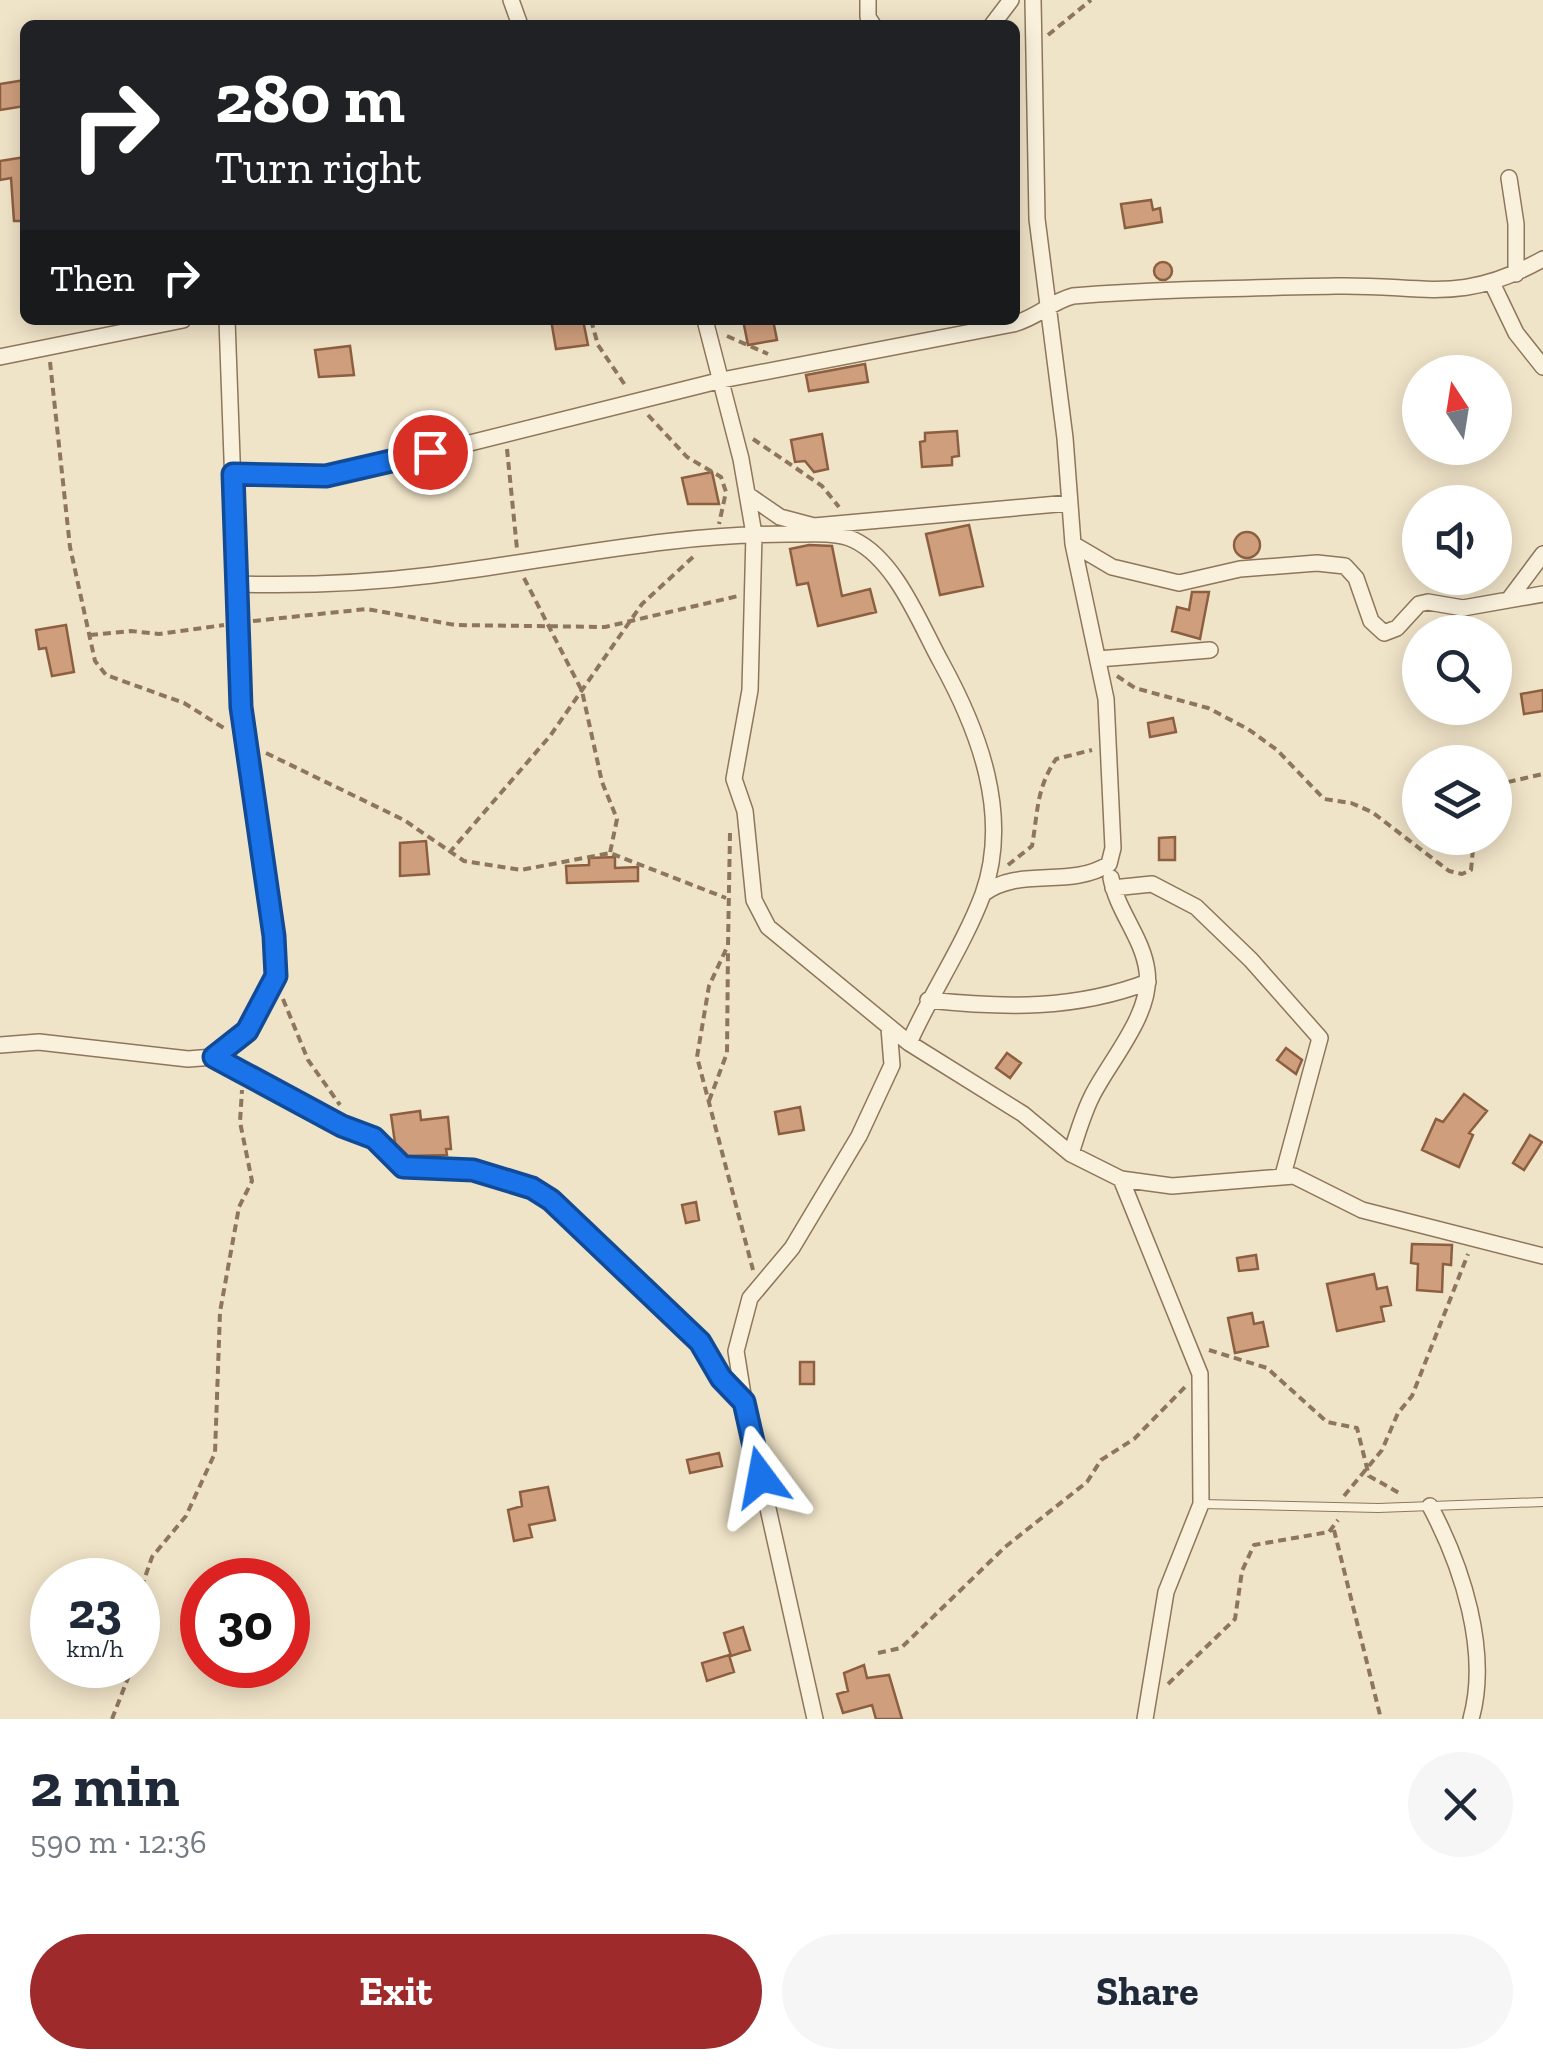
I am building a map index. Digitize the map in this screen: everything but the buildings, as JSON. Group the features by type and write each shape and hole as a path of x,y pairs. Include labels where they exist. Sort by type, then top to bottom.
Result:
{"street":[{"path":"996,20 1011,0"},
{"path":"1034,0 1034,169 1073,544 1100,659 1111,750 1109,864 1113,888 1142,952 1148,982 1139,1012 1090,1100 1071,1154"},
{"path":"1509,178 1518,244 1516,274"},
{"path":"1020,321 1038,315 1047,306 1103,294 1356,286 1444,291 1493,285 1543,259"},
{"path":"1493,285 1516,333 1543,367"},
{"path":"0,358 158,325"},
{"path":"214,1057 247,1031 276,976 274,936 244,742 227,325"},
{"path":"707,325 733,426 754,534 748,715 734,778 745,811 754,900 768,927 785,945 909,1043 1023,1114 1071,1154 1122,1179 1172,1186 1283,1175 1362,1210 1473,1235 1543,1256"},
{"path":"233,474 301,479 350,473 504,431 638,404 722,380 1008,325"},
{"path":"748,495 780,517 798,523 848,524 1069,503"},
{"path":"237,584 380,580 754,534 852,539 868,550 901,592 953,684 983,757 994,829 988,889 909,1043"},
{"path":"1073,544 1112,567 1179,582 1240,569 1317,563 1345,566 1356,578 1371,621 1384,633 1397,628 1419,604 1464,608 1543,594"},
{"path":"1510,598 1543,554"},
{"path":"1100,659 1210,650"},
{"path":"988,889 1076,879 1109,864"},
{"path":"1113,888 1152,884 1196,907 1252,960 1320,1038 1283,1175"},
{"path":"928,1000 1025,1007 1106,996 1148,982"},
{"path":"815,1719 736,1351 740,1325 758,1289 792,1248 859,1136 892,1065 889,1028"},
{"path":"0,1045 68,1044 188,1059 214,1057 296,1103 368,1135 403,1167 473,1170 532,1188 551,1200 688,1328 721,1378 744,1402"},
{"path":"1122,1179 1200,1374 1201,1504 1166,1592 1144,1719"},
{"path":"1430,1506 1447,1541 1470,1623 1478,1684 1471,1719"}],"lane":[{"path":"1201,1504 1340,1508 1543,1502"}],"path":[{"path":"1037,41 1090,0"},
{"path":"449,854 550,736 655,589 716,537 725,484 715,472 676,448 638,404 606,360 593,325"},
{"path":"709,325 750,349 772,355"},
{"path":"48,347 60,428 70,547 96,661 106,675 184,703 244,742 404,820 449,854 482,866 522,870 610,853 726,898"},
{"path":"733,426 822,486 848,524"},
{"path":"504,431 518,562 582,691 602,782 616,820 610,853"},
{"path":"90,635 131,630 158,634 353,609 455,625 628,624 752,592"},
{"path":"1100,659 1135,688 1208,708 1248,730 1276,750 1324,800 1350,803 1372,812 1402,835"},
{"path":"988,889 1002,870 1032,846 1035,800 1056,759 1084,750 1111,750"},
{"path":"1512,781 1543,774"},
{"path":"709,1101 730,1036 726,898 731,816"},
{"path":"1429,855 1449,870 1462,874 1471,870 1472,855"},
{"path":"728,945 708,986 698,1046 758,1289"},
{"path":"276,976 308,1060 328,1090 368,1135"},
{"path":"152,1558 186,1516 215,1452 220,1312 239,1206 252,1181 239,1108 249,1074"},
{"path":"1381,1719 1334,1530 1340,1508 1382,1450 1398,1413 1420,1378 1473,1235"},
{"path":"1191,1344 1266,1368 1327,1422 1357,1428 1366,1470 1376,1483 1430,1506"},
{"path":"878,1652 901,1648 1044,1512 1088,1482 1100,1460 1134,1439 1148,1420 1200,1374"},
{"path":"1149,1700 1235,1619 1242,1571 1254,1546 1334,1530"},
{"path":"112,1719 123,1688"}],"route":[{"path":"430,452 350,473 301,479 233,474 241,707 247,770 274,936 276,976 268,998 247,1031 214,1057 296,1103 374,1138 403,1167 473,1170 532,1188 551,1200 629,1270 700,1342 721,1378 744,1402 761,1477"}]}
